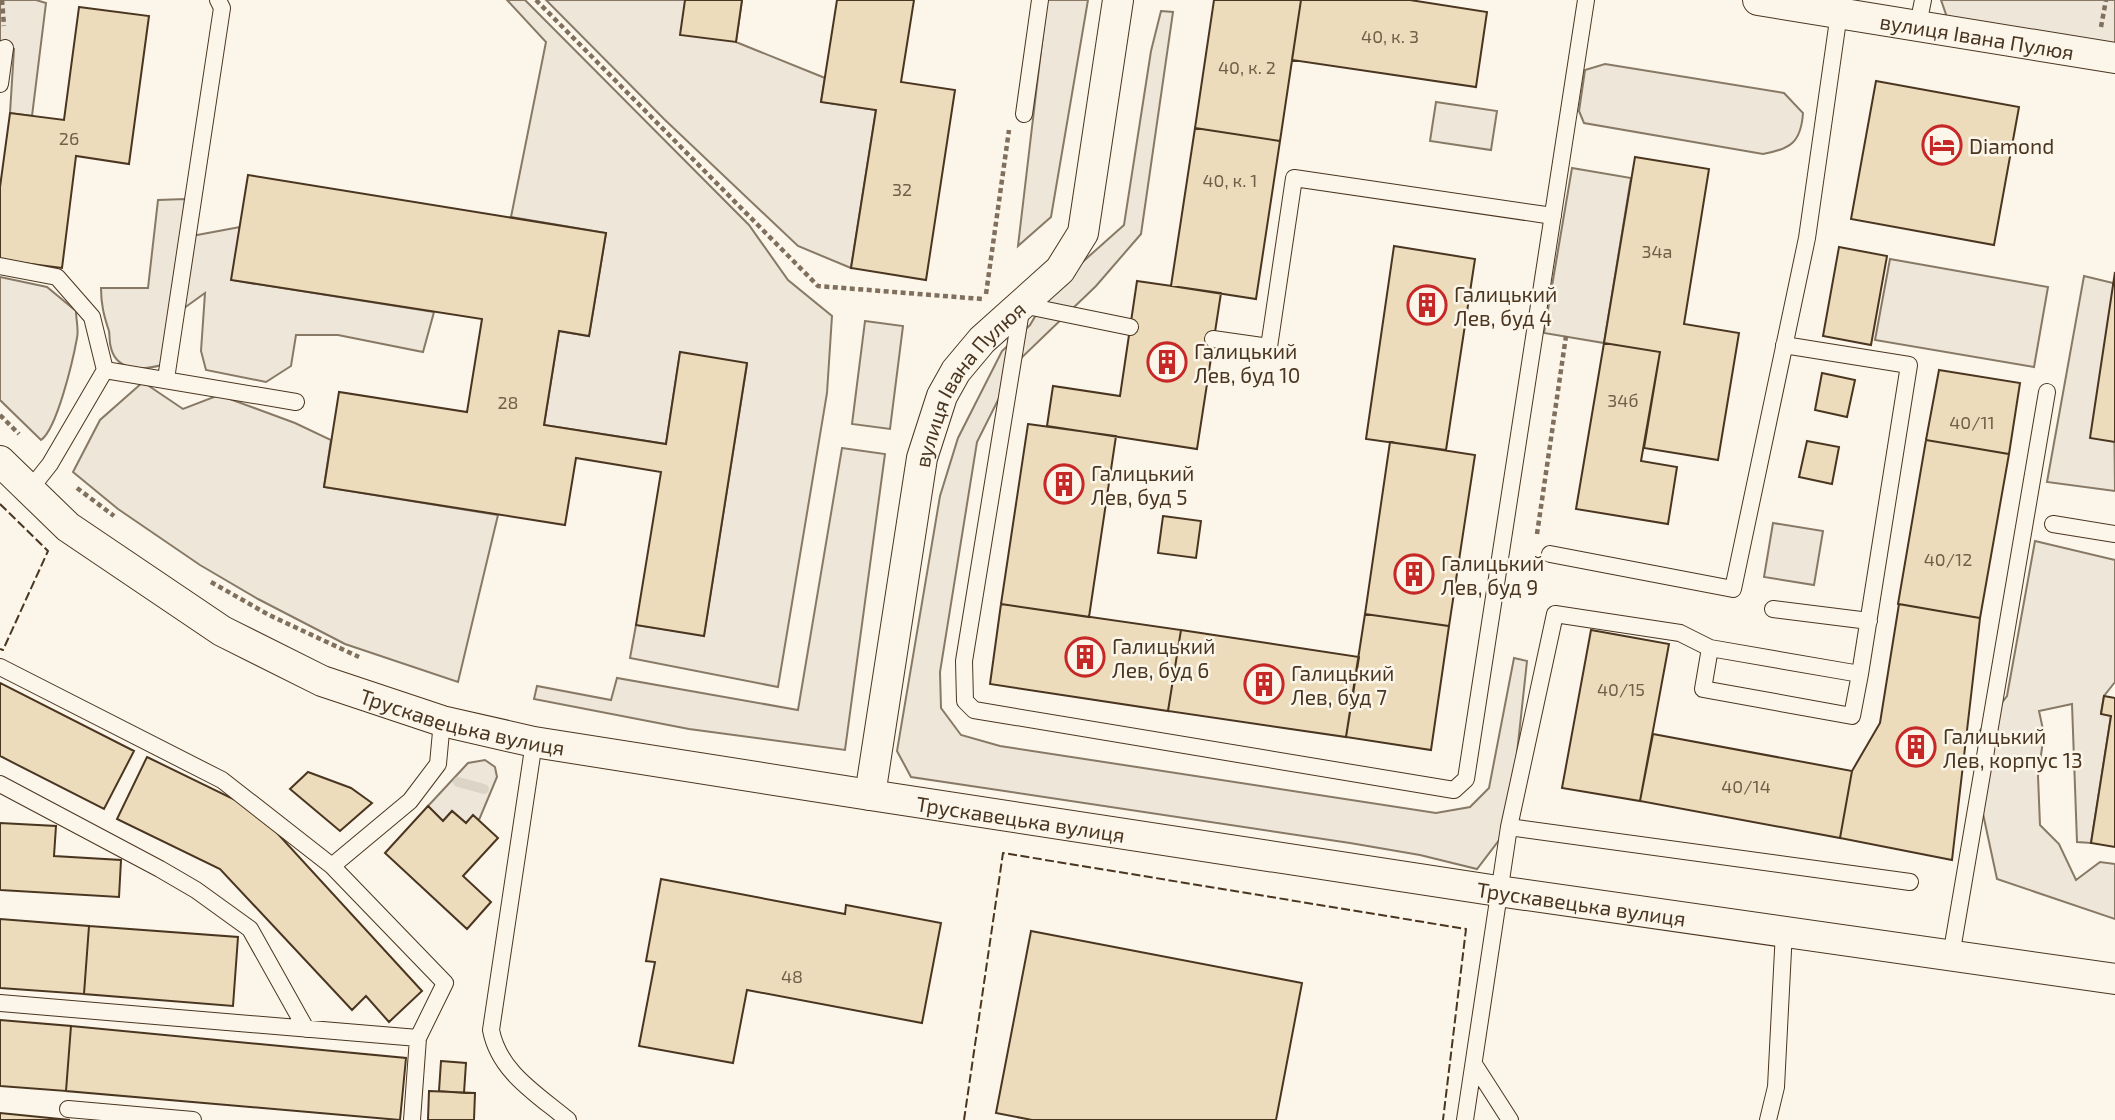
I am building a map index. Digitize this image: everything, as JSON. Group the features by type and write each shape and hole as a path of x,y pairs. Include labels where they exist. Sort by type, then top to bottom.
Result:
{"street":[{"name":"вулиця Івана Пулюя","path":"870,795 922,458 943,396 956,371 982,340 1060,270 1083,233 1118,0"},
{"name":"вулиця Івана Пулюя","path":"1758,0 1839,13 1920,13 2115,58"},
{"name":"Трускавецька вулиця","path":"0,461 31,488 68,527 222,631 322,681 442,721 534,742 870,795 1498,891 2115,979"}],"lane":[{"path":"166,379 222,8 218,0"},
{"path":"1024,114 1040,0"},
{"path":"1130,327 1021,305 964,661 965,701 974,710 1454,790 1466,779 1586,0"},
{"path":"1550,554 1732,589 1807,237 1839,13"},
{"path":"0,84 5,48"},
{"path":"1213,339 1269,348 1294,178 1553,216"},
{"path":"0,266 57,277 92,317 105,370 50,464 31,488"},
{"path":"1710,648 1703,689 1852,716 1909,365 1784,345"},
{"path":"105,370 296,402"},
{"path":"1951,956 2047,392"},
{"path":"2053,524 2115,534"},
{"path":"1773,609 1869,621"},
{"path":"1465,1120 1509,827 1555,614 1680,633 1710,648 1860,674"},
{"path":"0,667 222,780 332,866 445,983 418,1038 412,1120"},
{"path":"332,866 417,792 438,764 442,721"},
{"path":"534,742 491,1030 497,1052 510,1071 568,1120"},
{"path":"0,784 160,869 196,890 250,929 306,1029"},
{"path":"1509,827 1910,882"},
{"path":"1768,1120 1776,1087 1784,931"},
{"path":"0,1003 418,1038"},
{"path":"1474,1064 1510,1120"},
{"path":"68,1109 193,1120"}],"path":[{"path":"536,0 818,286 985,299 1010,122"},
{"path":"1550,554 1536,537 1566,336"},
{"path":"0,415 50,464 123,523"},
{"path":"201,576 269,615 366,660"}],"shaded area":[{"path":"0,0 36,0 46,3 32,116 10,113 14,49 0,48"},
{"path":"507,0 525,0 749,225 788,280 832,316 827,393 778,687 630,658 636,625 704,635 747,364 680,353 666,444 544,425 559,331 589,336 606,233 511,217 546,42"},
{"path":"546,0 742,0 736,42 825,78 821,102 876,110 851,268 798,246 664,119"},
{"path":"1047,0 1088,0 1051,217 1018,246"},
{"path":"1941,0 2115,0 2115,51 1949,23"},
{"path":"1161,11 1173,12 1141,234 1096,286 1017,362 977,442 940,672 941,708 961,735 1000,746 1436,813 1470,807 1489,788 1514,658 1527,661 1509,827 1477,869 1420,855 1350,843 911,777 897,751 940,496 958,438 1002,351 1030,325 1050,291 1124,225 1151,51"},
{"path":"1605,64 1784,93 1803,113 1800,131 1793,142 1781,150 1763,154 1584,123 1579,111 1585,70"},
{"path":"1436,102 1497,111 1491,150 1430,141"},
{"path":"1572,168 1631,178 1604,343 1544,333"},
{"path":"185,199 181,238 240,227 232,280 434,312 423,352 338,335 296,335 291,366 266,382 206,370 201,351 205,293 180,311 162,365 139,368 125,365 114,356 110,346 101,288 148,288 158,200"},
{"path":"1890,259 2048,287 2034,367 1875,340"},
{"path":"2084,276 2113,283 2115,491 2047,482"},
{"path":"0,277 47,287 76,311 78,335 68,377 53,423 41,440 0,400"},
{"path":"865,321 903,326 890,429 852,424"},
{"path":"143,382 183,409 219,395 295,423 331,440 324,487 498,515 458,682 345,644 258,599 200,565 118,509 73,472 100,420"},
{"path":"842,448 885,454 845,750 689,729 534,699 537,686 611,700 617,678 798,710"},
{"path":"1773,523 1823,531 1814,585 1764,577"},
{"path":"2035,541 2115,560 2115,682 2104,696 2101,713 2111,716 2091,843 2077,842 2072,704 2039,711 2044,734 2038,776 2040,825 2059,844 2076,880 2100,862 2115,864 2115,919 1997,879 1982,809 1978,733 2007,696"},
{"path":"485,760 495,767 497,777 479,820 473,816 466,823 452,811 443,821 428,806 468,763"}],"building":[{"path":"685,0 742,0 736,42 680,35"},
{"path":"837,0 914,0 901,82 955,90 926,280 851,268 876,110 821,102"},
{"path":"1214,0 1301,0 1280,141 1195,128"},
{"path":"1301,0 1410,0 1487,12 1476,87 1292,60"},
{"path":"79,7 149,16 129,164 76,156 62,268 0,260 0,187 10,113 64,120"},
{"path":"1876,81 2019,107 1994,245 1851,219"},
{"path":"1195,128 1280,141 1256,299 1171,286"},
{"path":"1635,157 1709,169 1684,324 1739,333 1718,460 1644,448 1660,352 1604,343"},
{"path":"248,175 606,233 589,336 559,331 544,425 666,444 680,352 747,363 704,636 636,625 661,472 576,458 565,525 324,487 339,392 467,412 482,319 231,280"},
{"name":"Галицький Лев, буд 4","path":"1394,246 1475,259 1446,450 1366,439"},
{"path":"1839,247 1887,256 1871,345 1823,336"},
{"path":"2115,272 2115,442 2090,438"},
{"name":"Галицький Лев, буд 10","path":"1137,281 1221,293 1197,449 1047,426 1053,386 1120,396"},
{"path":"1604,343 1660,352 1641,461 1677,467 1668,524 1576,509"},
{"path":"1939,370 2020,383 2009,454 1926,440"},
{"path":"1822,373 1855,380 1847,417 1815,410"},
{"name":"Галицький Лев, буд 5","path":"1028,424 1116,436 1089,617 1001,604"},
{"path":"1926,440 2009,454 1980,618 1898,604"},
{"path":"1807,441 1839,447 1832,484 1799,477"},
{"name":"Галицький Лев, буд 9","path":"1390,442 1475,455 1449,626 1365,614"},
{"path":"1163,516 1201,521 1196,558 1158,553"},
{"name":"Галицький Лев, буд 6","path":"1001,604 1181,630 1168,711 990,684"},
{"name":"Галицький Лев, корпус 13","path":"1899,604 1980,618 1952,860 1840,838 1852,771 1880,723"},
{"path":"1365,614 1449,626 1431,750 1346,737"},
{"name":"Галицький Лев, буд 7","path":"1181,630 1359,657 1346,737 1168,711"},
{"path":"1591,630 1669,644 1640,801 1562,788"},
{"path":"0,683 134,751 104,809 0,756"},
{"path":"2104,696 2115,698 2115,847 2091,843 2111,716 2101,714"},
{"path":"1653,734 1852,771 1840,838 1640,801"},
{"path":"147,757 256,810 422,991 389,1022 366,996 352,1010 220,869 117,819"},
{"path":"308,772 351,788 372,803 340,831 290,789"},
{"path":"428,806 443,821 452,811 466,823 473,815 498,838 463,876 491,902 467,929 385,853"},
{"path":"0,823 56,826 54,856 121,860 119,897 0,890"},
{"path":"661,879 845,914 846,905 941,923 922,1023 747,990 733,1063 639,1046 655,962 646,961"},
{"path":"0,919 89,926 84,994 0,988"},
{"path":"89,926 238,937 233,1006 84,994"},
{"path":"1031,931 1302,983 1276,1120 1032,1120 996,1113"},
{"path":"0,1020 71,1026 66,1091 0,1086"},
{"path":"71,1026 406,1058 400,1120 66,1091"},
{"path":"441,1061 466,1063 464,1093 439,1091"},
{"path":"429,1091 475,1093 474,1120 428,1120"},
{"path":"0,1113 70,1120 0,1120"}],"waterway":[{"path":"458,782 484,789"}],"fence":[{"path":"0,504 48,551 3,650 0,649"},
{"path":"964,1120 1003,853 1466,929 1443,1120"}],"place":[{"name":"Diamond","path":"1942,145"},
{"name":"Галицький Лев, буд 4","path":"1427,305"},
{"name":"Галицький Лев, буд 10","path":"1167,362"},
{"name":"Галицький Лев, буд 5","path":"1064,484"},
{"name":"Галицький Лев, буд 9","path":"1414,574"},
{"name":"Галицький Лев, буд 6","path":"1085,657"},
{"name":"Галицький Лев, буд 7","path":"1264,684"},
{"name":"Галицький Лев, корпус 13","path":"1916,747"}]}
